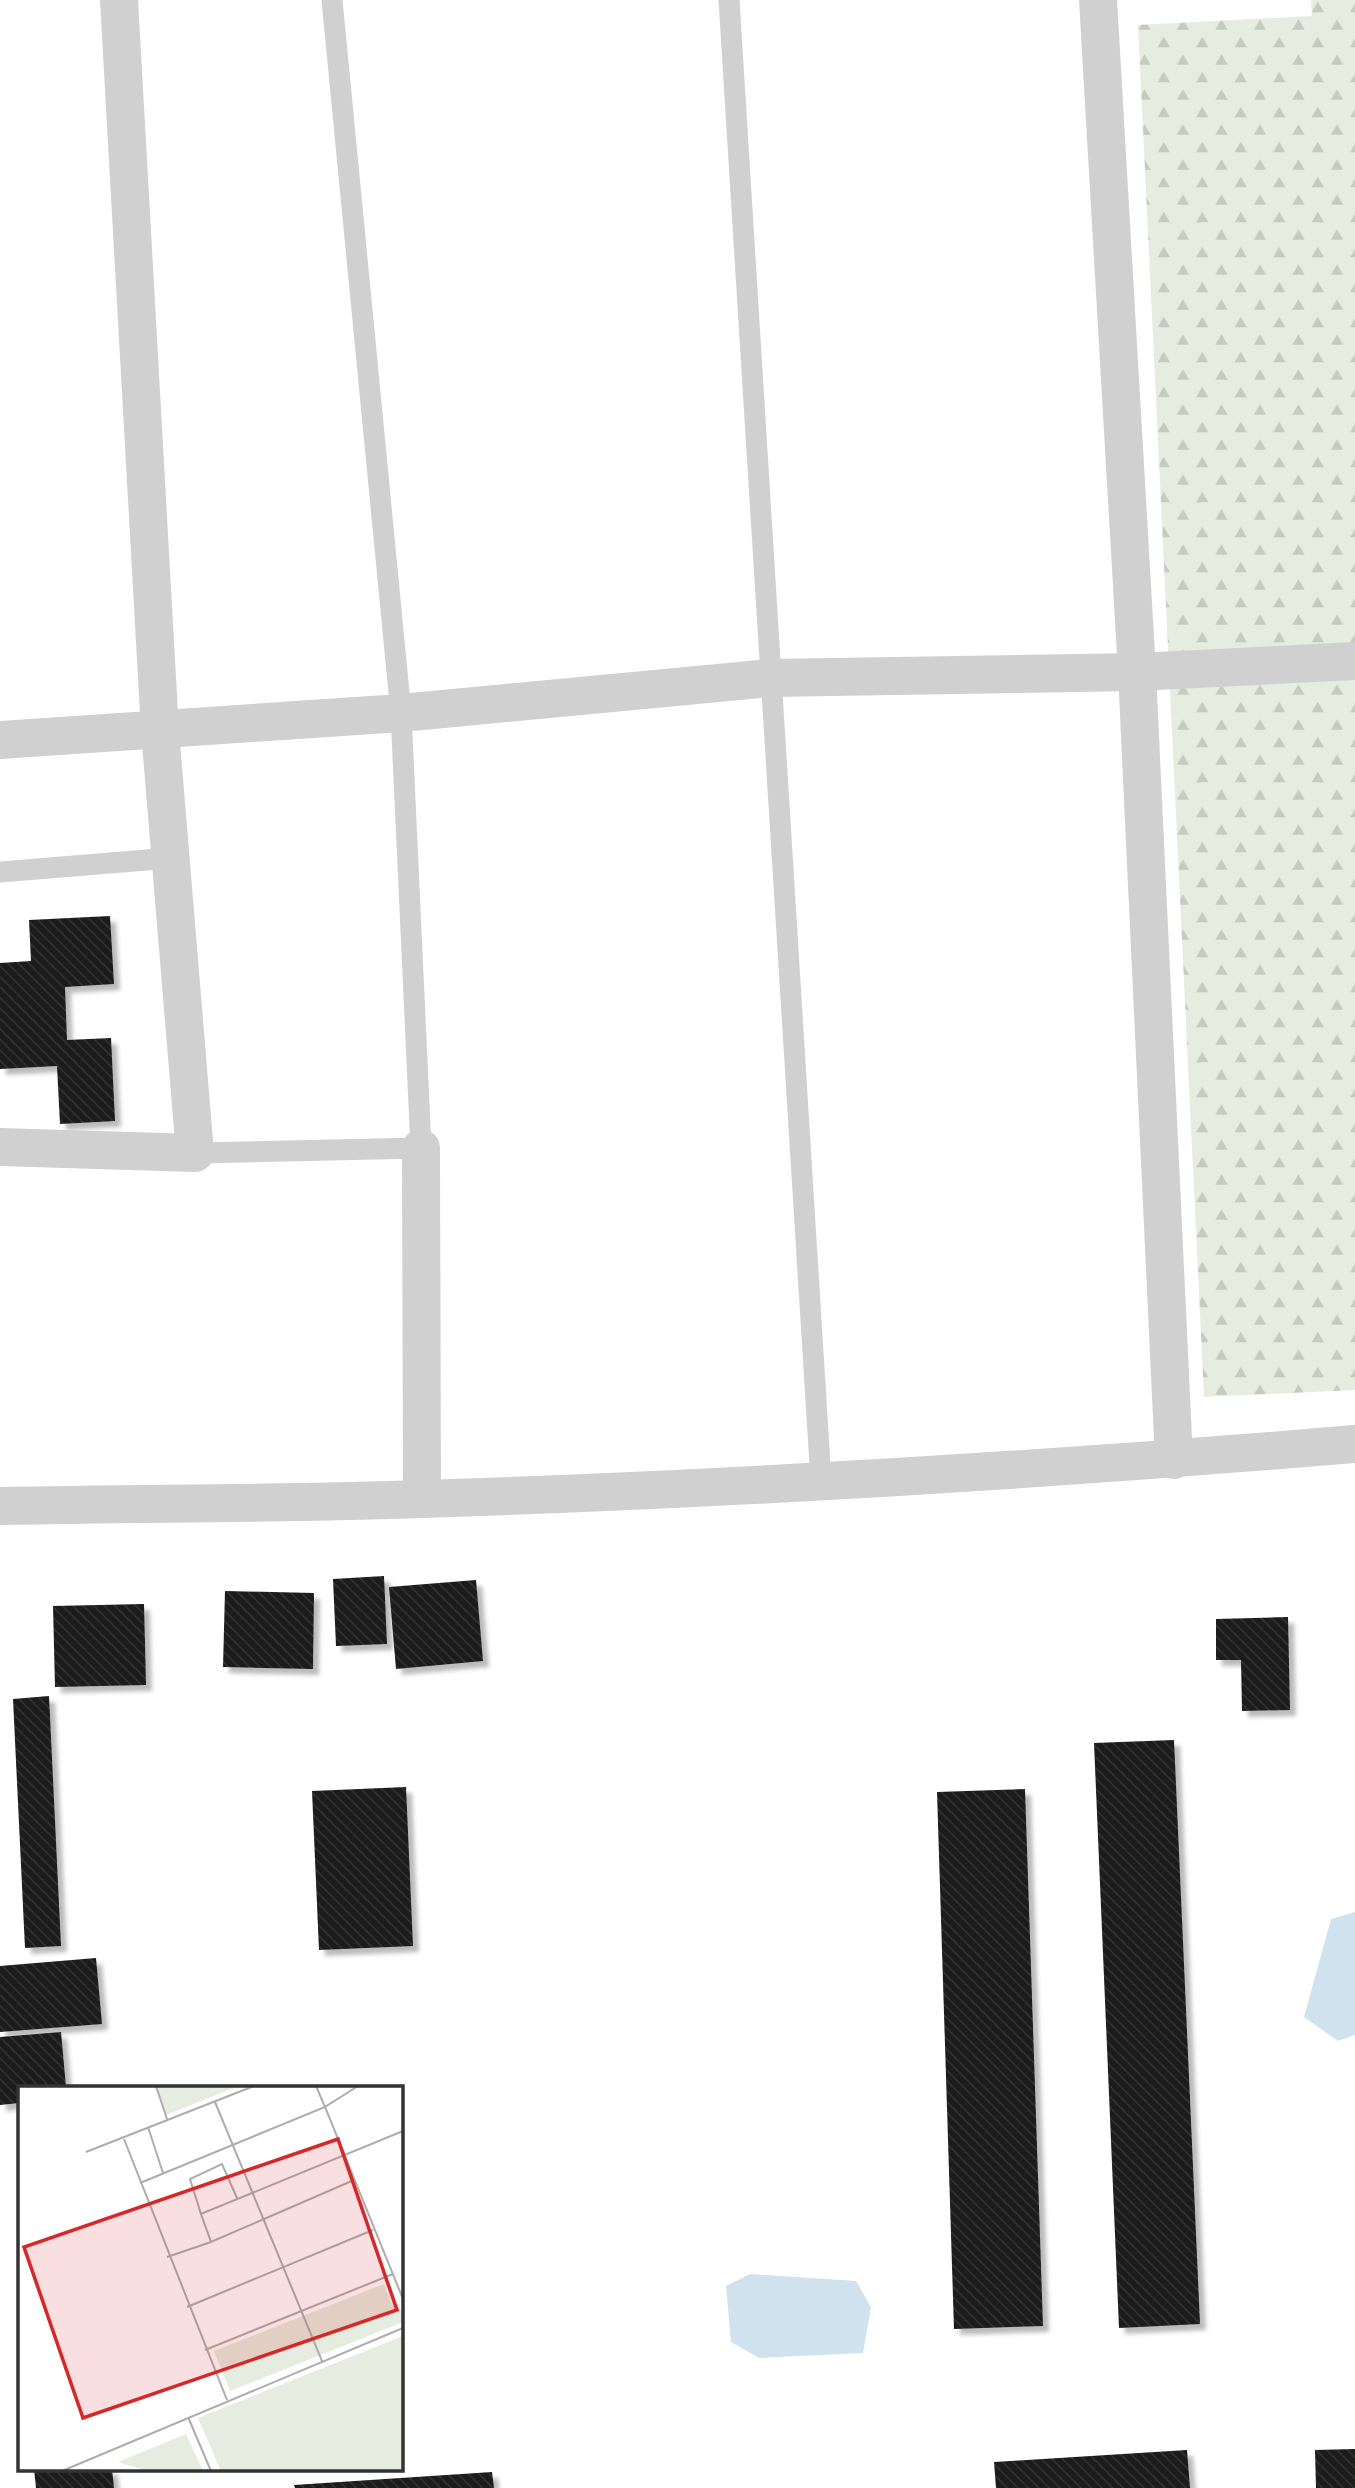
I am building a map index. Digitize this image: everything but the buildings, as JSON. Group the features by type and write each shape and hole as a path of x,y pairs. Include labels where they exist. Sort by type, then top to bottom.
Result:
{"street":[{"path":"0,1147 195,1153 160,731 119,0"},
{"path":"1098,0 1137,672 1174,1460"},
{"path":"0,740 401,713 771,678 1137,672 1355,661"},
{"path":"421,1148 422,1499"},
{"path":"0,1506 422,1499 1174,1460 1355,1444"}],"lane":[{"path":"195,1153 421,1148 401,713 332,0"},
{"path":"729,0 821,1480"},
{"path":"0,872 171,858"}],"green space":[{"path":"1311,0 1355,0 1355,1390 1204,1397 1138,25 1312,16"}],"water":[{"path":"1355,1912 1355,2035 1338,2041 1304,2017 1331,1919"},
{"path":"750,2274 856,2281 871,2307 863,2353 759,2358 731,2342 726,2286"}]}
